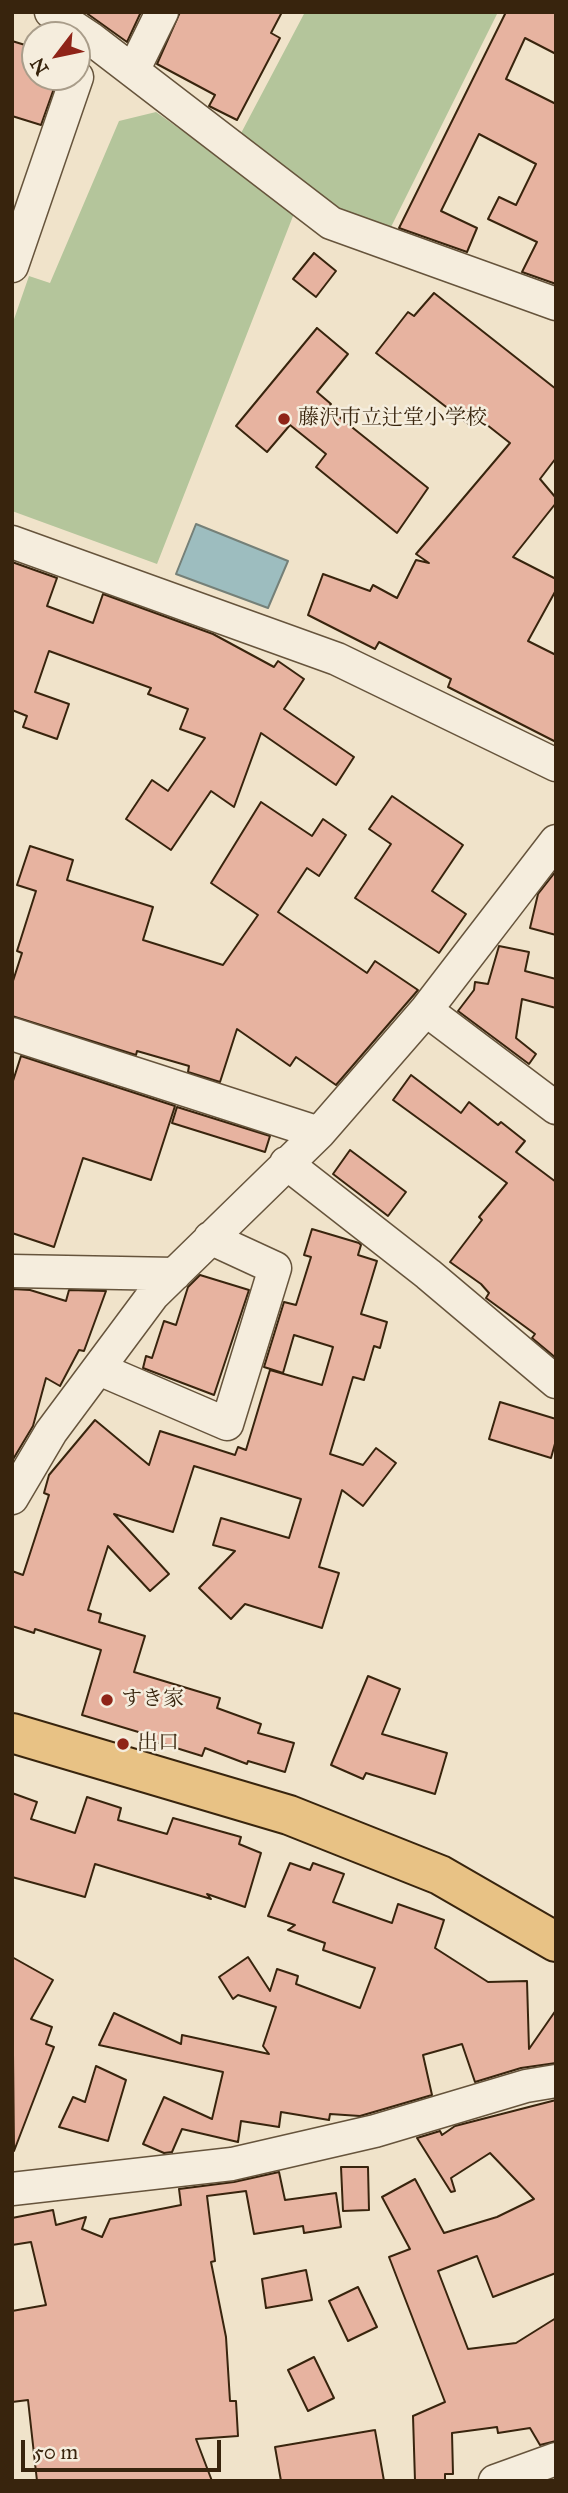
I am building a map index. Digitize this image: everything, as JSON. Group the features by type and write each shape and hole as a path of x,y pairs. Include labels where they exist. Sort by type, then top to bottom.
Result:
{"main road":[{"path":"12,1733 289,1815 440,1875 556,1942"}],"street":[{"path":"133,71 162,12"},
{"path":"91,39 331,223 556,304"},
{"path":"12,266 72,91"},
{"path":"12,542 337,659 556,765"},
{"path":"12,1498 51,1432 153,1295 319,1133 426,1010 556,841"},
{"path":"426,1010 556,1108"},
{"path":"12,1034 319,1133"},
{"path":"286,1163 428,1274 556,1382"},
{"path":"99,1370 227,1423 275,1268 210,1238"},
{"path":"12,1271 175,1274"},
{"path":"12,2189 232,2164 375,2132 526,2086 556,2081"},
{"path":"495,2481 556,2459"}],"green space":[{"path":"305,12 498,12 389,231 334,212 239,137"},
{"path":"156,112 295,211 157,564 12,511 12,325 29,276 50,283 119,121"}],"water":[{"path":"196,524 288,561 268,608 176,574"}],"building":[{"path":"85,12 141,12 127,42"},
{"path":"180,12 282,12 271,33 280,38 237,120 209,106 215,95 157,64"},
{"path":"506,12 556,12 556,54 525,38 506,79 556,104 556,284 522,272 537,242 488,219 499,197 516,205 536,164 479,134 441,211 477,228 467,252 399,228"},
{"path":"12,41 21,44 21,91 53,91 41,125 12,116"},
{"path":"314,253 336,271 316,297 293,279"},
{"path":"434,293 556,389 556,458 540,479 556,498 556,503 513,557 556,579 556,590 528,641 556,655 556,742 448,687 451,679 379,642 375,649 308,615 323,574 370,591 373,585 397,598 416,560 429,563 416,554 510,443 477,417 471,426 376,353 408,312 414,316"},
{"path":"317,328 348,354 317,392 331,404 328,408 428,488 397,533 316,467 326,454 290,425 267,452 236,426"},
{"path":"12,562 57,578 47,606 93,623 103,594 213,634 274,667 278,661 304,679 284,709 354,757 336,785 261,733 234,807 211,791 171,850 126,819 152,780 168,791 205,738 180,729 188,709 148,694 151,688 49,651 35,692 69,704 57,739 23,727 27,716 12,710"},
{"path":"392,796 463,845 432,891 466,914 439,953 355,898 391,844 369,829"},
{"path":"261,802 312,836 323,819 346,835 319,876 307,868 278,912 367,973 375,961 418,990 336,1085 296,1057 290,1066 237,1029 220,1082 188,1072 189,1066 137,1051 136,1055 12,1016 12,984 22,953 17,951 36,891 17,885 30,846 73,860 67,880 153,907 143,940 223,965 258,915 211,883"},
{"path":"556,871 556,935 530,928 538,894"},
{"path":"499,946 529,952 525,971 556,979 556,1008 522,999 516,1038 536,1054 529,1064 458,1011 474,990 475,982 488,984"},
{"path":"21,1056 175,1106 151,1180 83,1158 54,1247 12,1233 12,1084"},
{"path":"411,1075 461,1113 469,1102 498,1125 501,1122 525,1141 516,1152 556,1182 556,1358 532,1338 535,1334 486,1298 489,1293 481,1284 450,1262 482,1220 479,1217 507,1183 393,1100"},
{"path":"177,1107 270,1136 265,1152 172,1123"},
{"path":"350,1150 406,1192 388,1216 333,1174"},
{"path":"312,1229 359,1243 361,1245 358,1255 377,1261 361,1314 387,1322 380,1348 374,1346 364,1380 353,1377 330,1454 363,1465 376,1448 396,1463 363,1506 342,1490 319,1567 339,1573 322,1628 245,1604 231,1619 199,1588 235,1551 213,1545 221,1518 289,1538 301,1499 194,1466 173,1532 114,1514 169,1574 150,1591 108,1546 88,1610 101,1614 99,1622 145,1636 134,1672 220,1698 217,1708 261,1724 258,1733 294,1743 285,1772 248,1761 247,1764 205,1748 202,1756 144,1738 145,1734 82,1715 101,1650 35,1629 34,1633 12,1626 12,1571 23,1575 49,1495 44,1493 49,1475 95,1420 149,1465 160,1431 235,1455 238,1447 246,1450 270,1370 322,1385 333,1347 294,1335 283,1373 264,1367 284,1302 296,1305 311,1257 304,1255"},
{"path":"200,1275 249,1290 214,1395 143,1368 146,1356 152,1358 164,1321 176,1325 188,1287"},
{"path":"12,1289 30,1290 66,1301 69,1290 106,1291 84,1351 79,1350 60,1386 46,1378 33,1426 12,1461"},
{"path":"500,1402 556,1419 556,1440 551,1458 489,1439"},
{"path":"368,1676 400,1689 382,1734 447,1753 435,1794 366,1773 363,1779 331,1765"},
{"path":"12,1793 37,1802 31,1819 75,1833 87,1797 121,1808 118,1820 167,1834 173,1818 241,1837 239,1844 261,1853 245,1907 95,1864 85,1897 12,1877"},
{"path":"290,1863 310,1870 313,1863 344,1874 333,1902 392,1923 398,1904 444,1920 435,1948 488,1982 527,1981 529,2049 556,2010 556,2063 521,2068 475,2082 462,2044 423,2055 432,2095 360,2116 330,2114 329,2120 281,2112 279,2127 241,2121 238,2142 182,2129 172,2152 164,2153 143,2144 164,2097 212,2119 223,2072 99,2045 114,2013 181,2044 182,2035 269,2054 263,2046 276,2007 238,1995 233,1999 219,1977 248,1957 270,1991 277,1969 298,1976 296,1984 360,2008 375,1968 323,1950 325,1943 288,1930 295,1925 268,1916"},
{"path":"12,1957 53,1980 31,2019 52,2027 46,2044 54,2047 14,2151"},
{"path":"96,2066 126,2080 108,2141 59,2127 73,2097 85,2102"},
{"path":"556,2100 556,2273 493,2297 477,2256 438,2271 468,2349 516,2343 556,2318 556,2441 540,2445 530,2428 498,2433 497,2427 452,2433 453,2474 445,2474 445,2481 415,2481 413,2416 445,2402 389,2257 410,2249 382,2197 415,2179 444,2233 497,2217 534,2199 490,2153 451,2178 455,2191 451,2192 417,2138 440,2131 442,2135 455,2126"},
{"path":"341,2167 368,2167 369,2210 343,2211"},
{"path":"279,2172 285,2200 336,2193 341,2227 304,2233 303,2226 254,2234 246,2191 207,2196 215,2261 211,2262 226,2337 230,2401 236,2401 238,2436 196,2439 212,2481 37,2481 28,2400 12,2402 12,2311 46,2305 31,2242 12,2245 12,2218 53,2210 56,2225 86,2217 82,2229 102,2237 110,2219 181,2205 179,2189 234,2182"},
{"path":"306,2270 312,2300 266,2308 262,2279"},
{"path":"358,2287 377,2327 348,2341 329,2301"},
{"path":"314,2357 334,2398 308,2411 288,2370"},
{"path":"375,2430 384,2481 281,2481 275,2447"}],"place":[{"name":"藤沢市立辻堂小学校","path":"284,419"},
{"name":"すき家","path":"107,1700"},
{"name":"出口","path":"123,1744"}]}
